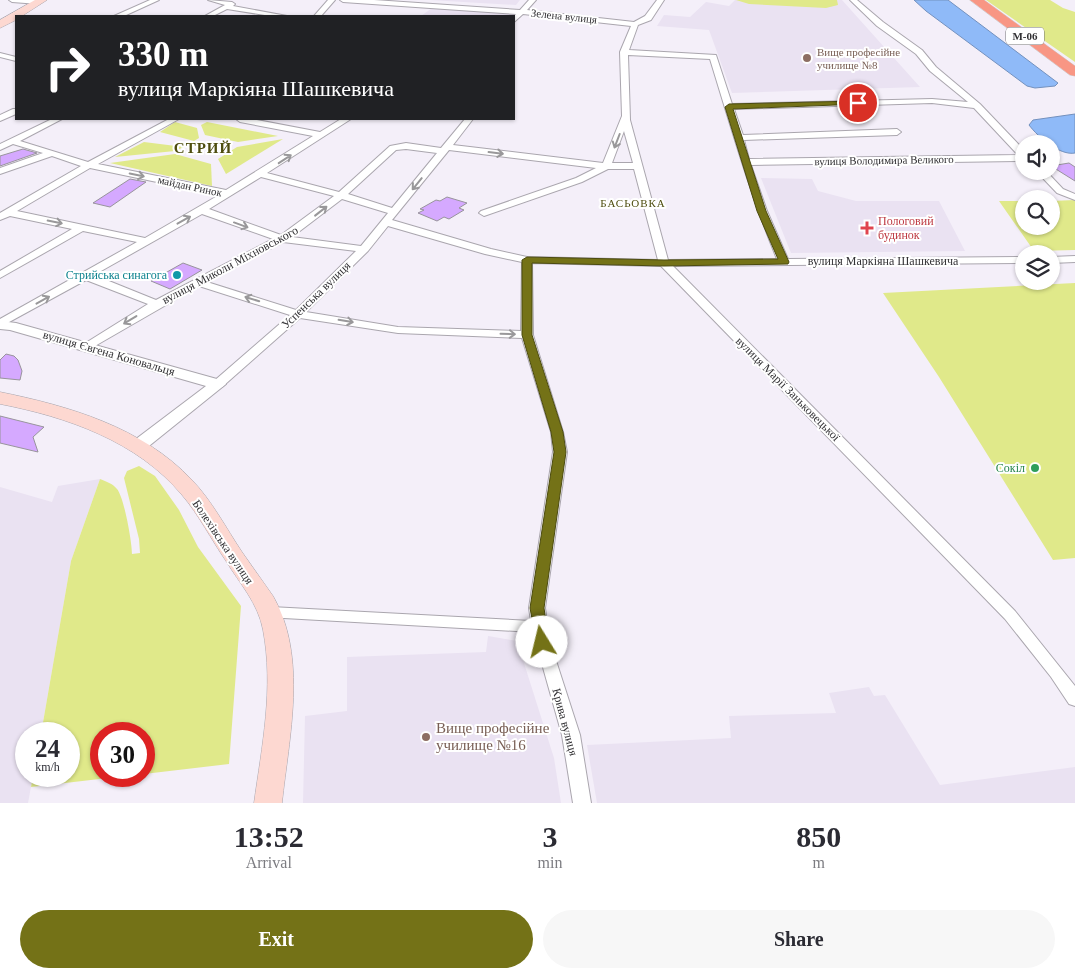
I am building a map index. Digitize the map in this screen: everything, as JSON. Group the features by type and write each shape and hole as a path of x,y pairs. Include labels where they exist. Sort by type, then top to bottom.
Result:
{"highway":[{"name":"М-06","path":"976,0 1075,72"}],"main road":[{"path":"17,15 41,1"},
{"path":"0,25 15,16"},
{"name":"Болехівська вулиця","path":"0,398 59,412 138,446 164,464 184,484 209,517 271,613 278,647 280,693 268,803"}],"street":[{"path":"12,0 41,1"},
{"path":"120,15 156,0"},
{"path":"210,0 233,3 279,15"},
{"path":"318,15 332,0"},
{"name":"Зелена вулиця","path":"343,0 522,12 635,24"},
{"path":"515,19 533,0"},
{"path":"635,24 648,18 660,0"},
{"path":"853,0 880,24 919,52 933,69 976,106 1015,147"},
{"path":"210,15 233,3"},
{"path":"424,11 431,6"},
{"name":"вулиця Марії Заньковецької","path":"635,24 624,52 626,116 637,166 664,263 1010,615 1057,673 1075,699"},
{"path":"624,52 713,56 745,162 762,211 784,262"},
{"path":"0,55 15,59"},
{"path":"729,107 932,101 976,106"},
{"path":"0,118 15,111"},
{"path":"484,213 579,180 606,166 626,116"},
{"path":"0,147 52,120"},
{"path":"5,212 173,120"},
{"path":"245,120 320,135"},
{"name":"майдан Ринок","path":"12,141 89,165 229,194 345,120"},
{"name":"Успенська вулиця","path":"138,446 218,384 298,314 364,249 468,120"},
{"path":"739,138 897,132"},
{"name":"вулиця Миколи Міхновського","path":"88,346 157,304 291,234 341,195 393,148 406,146 606,166 637,166"},
{"path":"0,171 50,154"},
{"name":"вулиця Володимира Великого","path":"745,162 1015,157"},
{"path":"262,174 341,195 395,212"},
{"path":"1049,180 1060,191 1075,197"},
{"path":"0,324 229,194"},
{"path":"201,210 281,239 364,249"},
{"path":"5,212 147,241"},
{"name":"вулиця Маркіяна Шашкевича","path":"387,222 489,252 527,260 664,263 1015,260"},
{"path":"0,275 82,227"},
{"path":"1060,260 1075,259"},
{"name":"Крива вулиця","path":"527,260 527,335 557,432 560,452 537,608 542,642 571,735 582,803"},
{"path":"87,276 157,304"},
{"path":"199,282 298,314 398,330 527,335"},
{"name":"вулиця Євгена Коновальця","path":"0,324 88,346 218,384"},
{"path":"271,613 540,627"}],"shaded area":[{"path":"430,0 520,0 516,5"},
{"name":"Вище професійне училище №8","path":"735,0 842,0 920,87 732,93 709,30 657,26 664,15 690,17 706,2 729,6"},
{"path":"432,8 512,13 510,15 422,15"},
{"name":"Пологовий будинок","path":"761,178 812,179 818,191 856,201 939,201 965,251 791,253"},
{"path":"100,479 71,561 43,722 15,722 15,787 31,787 28,803 0,803 0,487 52,502 58,486"},
{"name":"Вище професійне училище №16","path":"488,636 517,641 554,758 561,803 303,803 305,716 347,711 347,657 486,652"},
{"path":"869,687 874,696 885,695 940,785 1075,767 1075,803 597,803 587,745 731,738 729,716 836,713 829,693"}],"green space":[{"path":"736,0 837,0 838,5 826,8 749,4"},
{"path":"986,0 1050,0 1063,8 1075,12 1075,62"},
{"path":"175,122 197,128 199,138 194,141 160,132"},
{"path":"207,122 278,136 238,142 205,135 201,125"},
{"path":"283,139 226,174 218,159 237,147"},
{"path":"144,142 184,147 175,151 115,157"},
{"path":"175,154 211,164 212,186 110,163"},
{"path":"1075,200 1075,250 1060,250 1060,245 1030,245 1023,235 1060,235 1060,201"},
{"path":"999,201 1015,201 1015,224"},
{"name":"Сокіл","path":"1075,283 1075,558 1053,560 939,377 883,293 1015,286 1015,290 1060,290 1060,284"},
{"path":"139,466 155,476 179,510 198,547 241,606 229,764 155,773 155,722 90,722 90,780 80,781 80,722 43,722 71,561 100,479 113,485 120,494 131,540 132,554 140,553 139,539 124,478 127,471"}],"water":[{"path":"914,0 948,0 1058,83 1055,86 1035,88 1027,86"},
{"path":"1075,114 1075,153 1060,151 1060,135 1038,135 1029,125 1033,120"}],"building":[{"path":"23,149 37,153 0,166 0,156"},
{"path":"1069,163 1075,167 1075,181 1060,172 1060,164"},
{"path":"130,179 146,182 110,207 93,203"},
{"path":"447,197 467,203 459,208 464,210 449,219 444,217 437,221 418,213 424,210 420,209 436,200 440,201"},
{"name":"Стрийська синагога","path":"183,263 202,270 170,289 151,281"},
{"path":"6,354 14,356 18,360 22,371 20,380 0,378 0,360"},
{"path":"0,416 44,427 33,437 38,452 0,443"}],"place":[{"name":"Вище професійне училище №8","path":"807,58"},
{"name":"Пологовий будинок","path":"867,228"},
{"name":"Стрийська синагога","path":"177,275"},
{"name":"Сокіл","path":"1035,468"},
{"name":"Вище професійне училище №16","path":"426,737"}],"district":[{"name":"СТРИЙ","path":"203,148"},
{"name":"БАСЬОВКА","path":"633,203"}],"route":[{"path":"542,642 537,608 560,452 557,432 527,335 527,260 664,263 784,262 762,211 729,107 858,103"}]}
